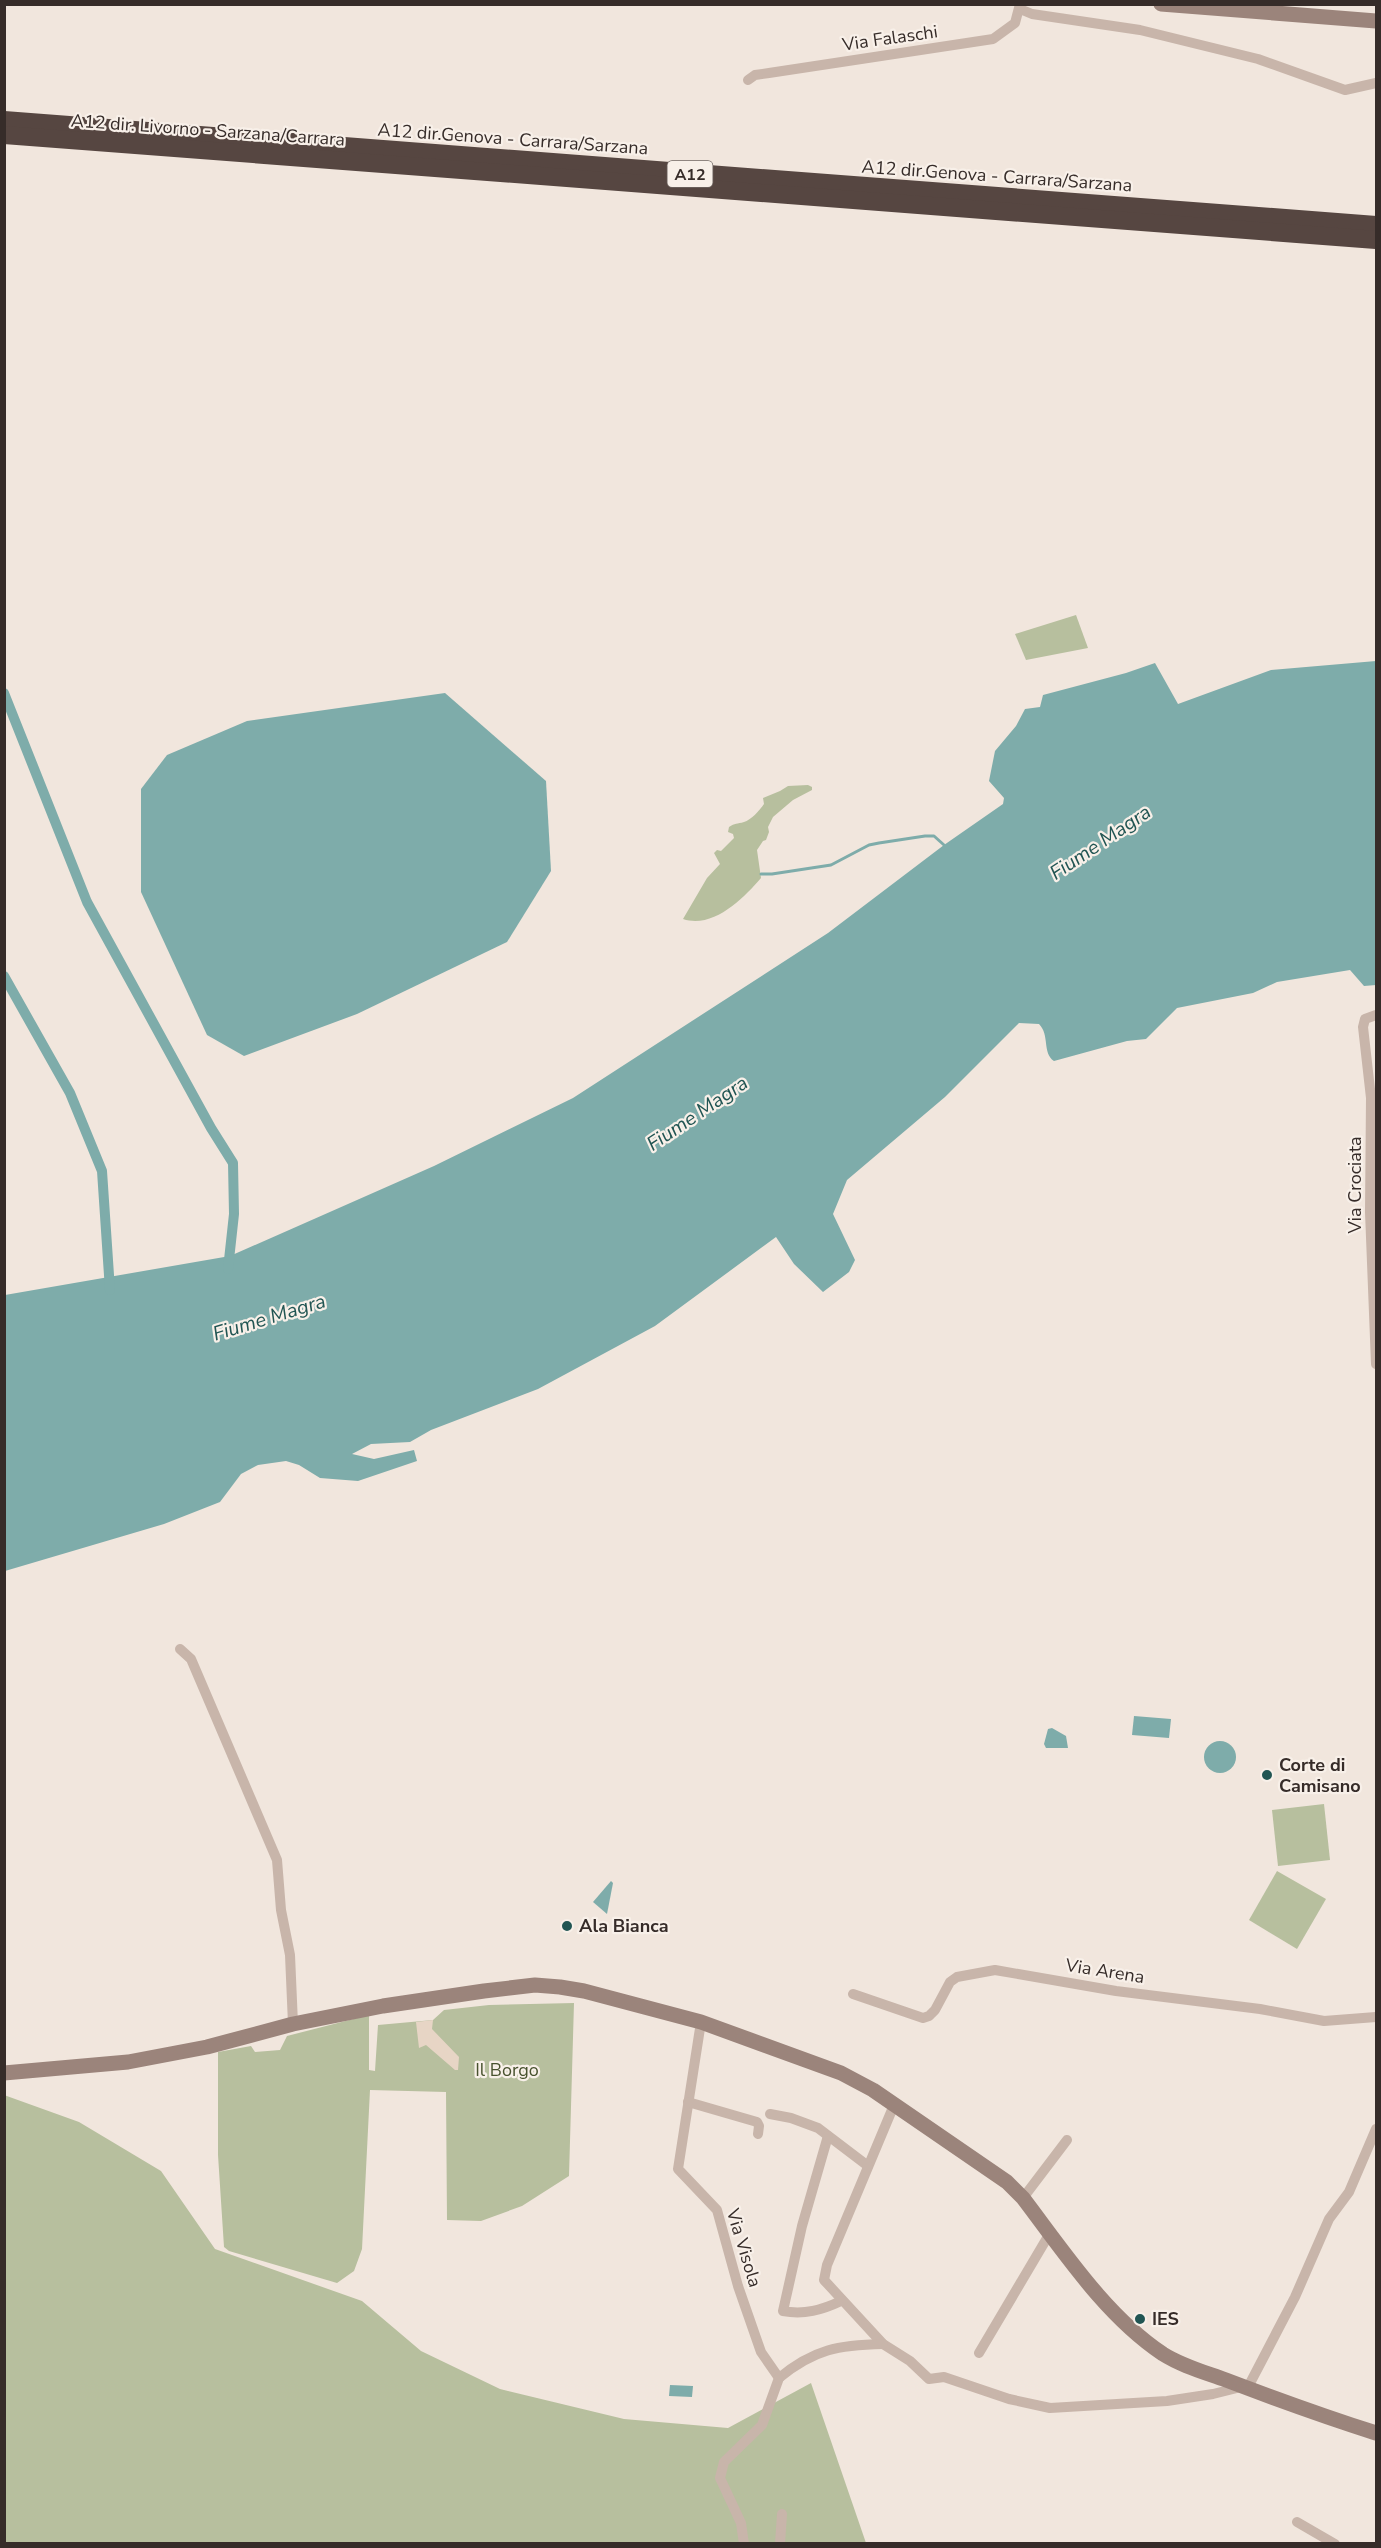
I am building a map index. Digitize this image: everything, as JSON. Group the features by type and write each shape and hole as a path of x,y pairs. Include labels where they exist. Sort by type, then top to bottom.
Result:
{"highway":[{"name":"A12 dir.Genova - Carrara/Sarzana","path":"4,120 1377,225"},
{"name":"A12 dir. Livorno - Sarzana/Carrara","path":"4,135 1377,240"}],"main road":[{"path":"1161,4 1377,21"},
{"path":"4,2073 128,2062 243,2038 292,2024 383,2006 535,1985 584,1991 701,2022 841,2073 894,2105 998,2175 1023,2198 1107,2302 1147,2342 1183,2365 1377,2433"}],"street":[{"name":"Via Falaschi","path":"748,80 755,75 769,72 993,39 1015,23 1020,7"},
{"path":"1020,7 1032,14 1140,30 1258,59 1345,90 1377,83"},
{"name":"Via Crociata","path":"1377,1015 1365,1019 1363,1027 1371,1098 1370,1212 1377,1364"},
{"path":"180,1649 191,1659 277,1860 281,1910 290,1955 292,2024"},
{"name":"Via Arena","path":"853,1994 923,2018 935,2010 950,1982 957,1977 995,1970 1116,1991 1260,2009 1324,2020 1377,2017"},
{"name":"Via Visola","path":"701,2022 678,2169 717,2210 738,2286 761,2352 779,2378"},
{"path":"688,2102 757,2122 758,2134"},
{"path":"894,2105 827,2265 824,2280 883,2344 910,2361 929,2379 944,2377 1009,2400 1050,2408 1167,2401 1244,2388 1295,2297 1329,2219 1349,2192 1377,2129"},
{"path":"770,2114 791,2118 818,2128 868,2166"},
{"name":"Via Visola","path":"828,2136 800,2237 783,2311 796,2313 824,2309 841,2301"},
{"path":"1023,2198 1067,2140"},
{"path":"979,2353 1050,2233"},
{"path":"744,2544 741,2523 720,2478 724,2462 762,2425 779,2378 812,2354 883,2344"},
{"path":"780,2544 782,2514"},
{"path":"1297,2522 1335,2544"}],"green space":[{"path":"1076,615 1088,648 1026,660 1015,634"},
{"path":"808,785 812,787 812,790 793,800 773,817 768,827 766,840 757,850 761,878 754,886 736,903 716,916 694,921 683,919 707,878 720,864 714,853 717,850 721,851 734,838 733,834 728,832 729,827 752,817 764,804 763,798 788,786"},
{"path":"1324,1804 1330,1860 1278,1866 1272,1810"},
{"path":"1277,1871 1326,1899 1297,1949 1249,1920"},
{"name":"Il Borgo","path":"574,2003 569,2176 522,2206 481,2221 447,2220 446,2092 370,2090 362,2249 354,2271 337,2283 229,2251 224,2247 218,2155 218,2052 251,2046 255,2052 280,2050 287,2036 369,2015 369,2070 375,2071 378,2025 433,2020 444,2010 489,2005"},
{"path":"4,2095 79,2122 161,2171 215,2249 362,2301 421,2351 500,2389 624,2419 728,2428 811,2383 866,2543 5,2543"}],"shaded area":[{"path":"433,2020 432,2029 459,2057 458,2070 455,2070 426,2045 419,2048 416,2022"}],"water":[{"name":"Fiume Magra","path":"1376,661 1376,985 1364,986 1350,970 1277,982 1253,993 1177,1008 1146,1039 1127,1041 1054,1061 1050,1058 1044,1033 1039,1024 1019,1023 945,1097 847,1180 833,1214 855,1260 849,1272 823,1292 794,1264 776,1237 655,1326 538,1389 431,1430 410,1442 371,1444 352,1454 374,1459 414,1450 417,1461 358,1481 320,1478 299,1465 286,1461 258,1465 241,1474 220,1502 164,1524 5,1571 5,1295 230,1256 434,1166 573,1098 828,933 944,845 1003,804 1004,798 989,781 995,751 1016,726 1025,709 1040,707 1043,695 1155,663 1178,704 1271,670"},
{"path":"445,693 546,781 551,871 507,942 357,1014 244,1056 207,1035 141,892 141,789 167,755 247,721"},
{"path":"1134,1716 1171,1719 1169,1738 1132,1735"},
{"path":"1052,1728 1066,1736 1068,1748 1046,1748 1044,1744 1048,1729"},
{"path":"1220,1741 1231,1746 1236,1757 1231,1768 1220,1773 1209,1768 1204,1757 1209,1746"},
{"path":"611,1881 613,1883 607,1914 593,1902"},
{"path":"670,2385 693,2386 692,2397 669,2396"}],"waterway":[{"path":"4,693 87,902 211,1128 233,1163 234,1214 228,1269"},
{"path":"761,874 831,865 869,845 879,843 934,836 944,845"},
{"path":"4,976 70,1093 102,1171 110,1290"}],"place":[{"name":"Corte di Camisano","path":"1267,1775"},
{"name":"Ala Bianca","path":"567,1926"},
{"name":"IES","path":"1140,2319"}]}
